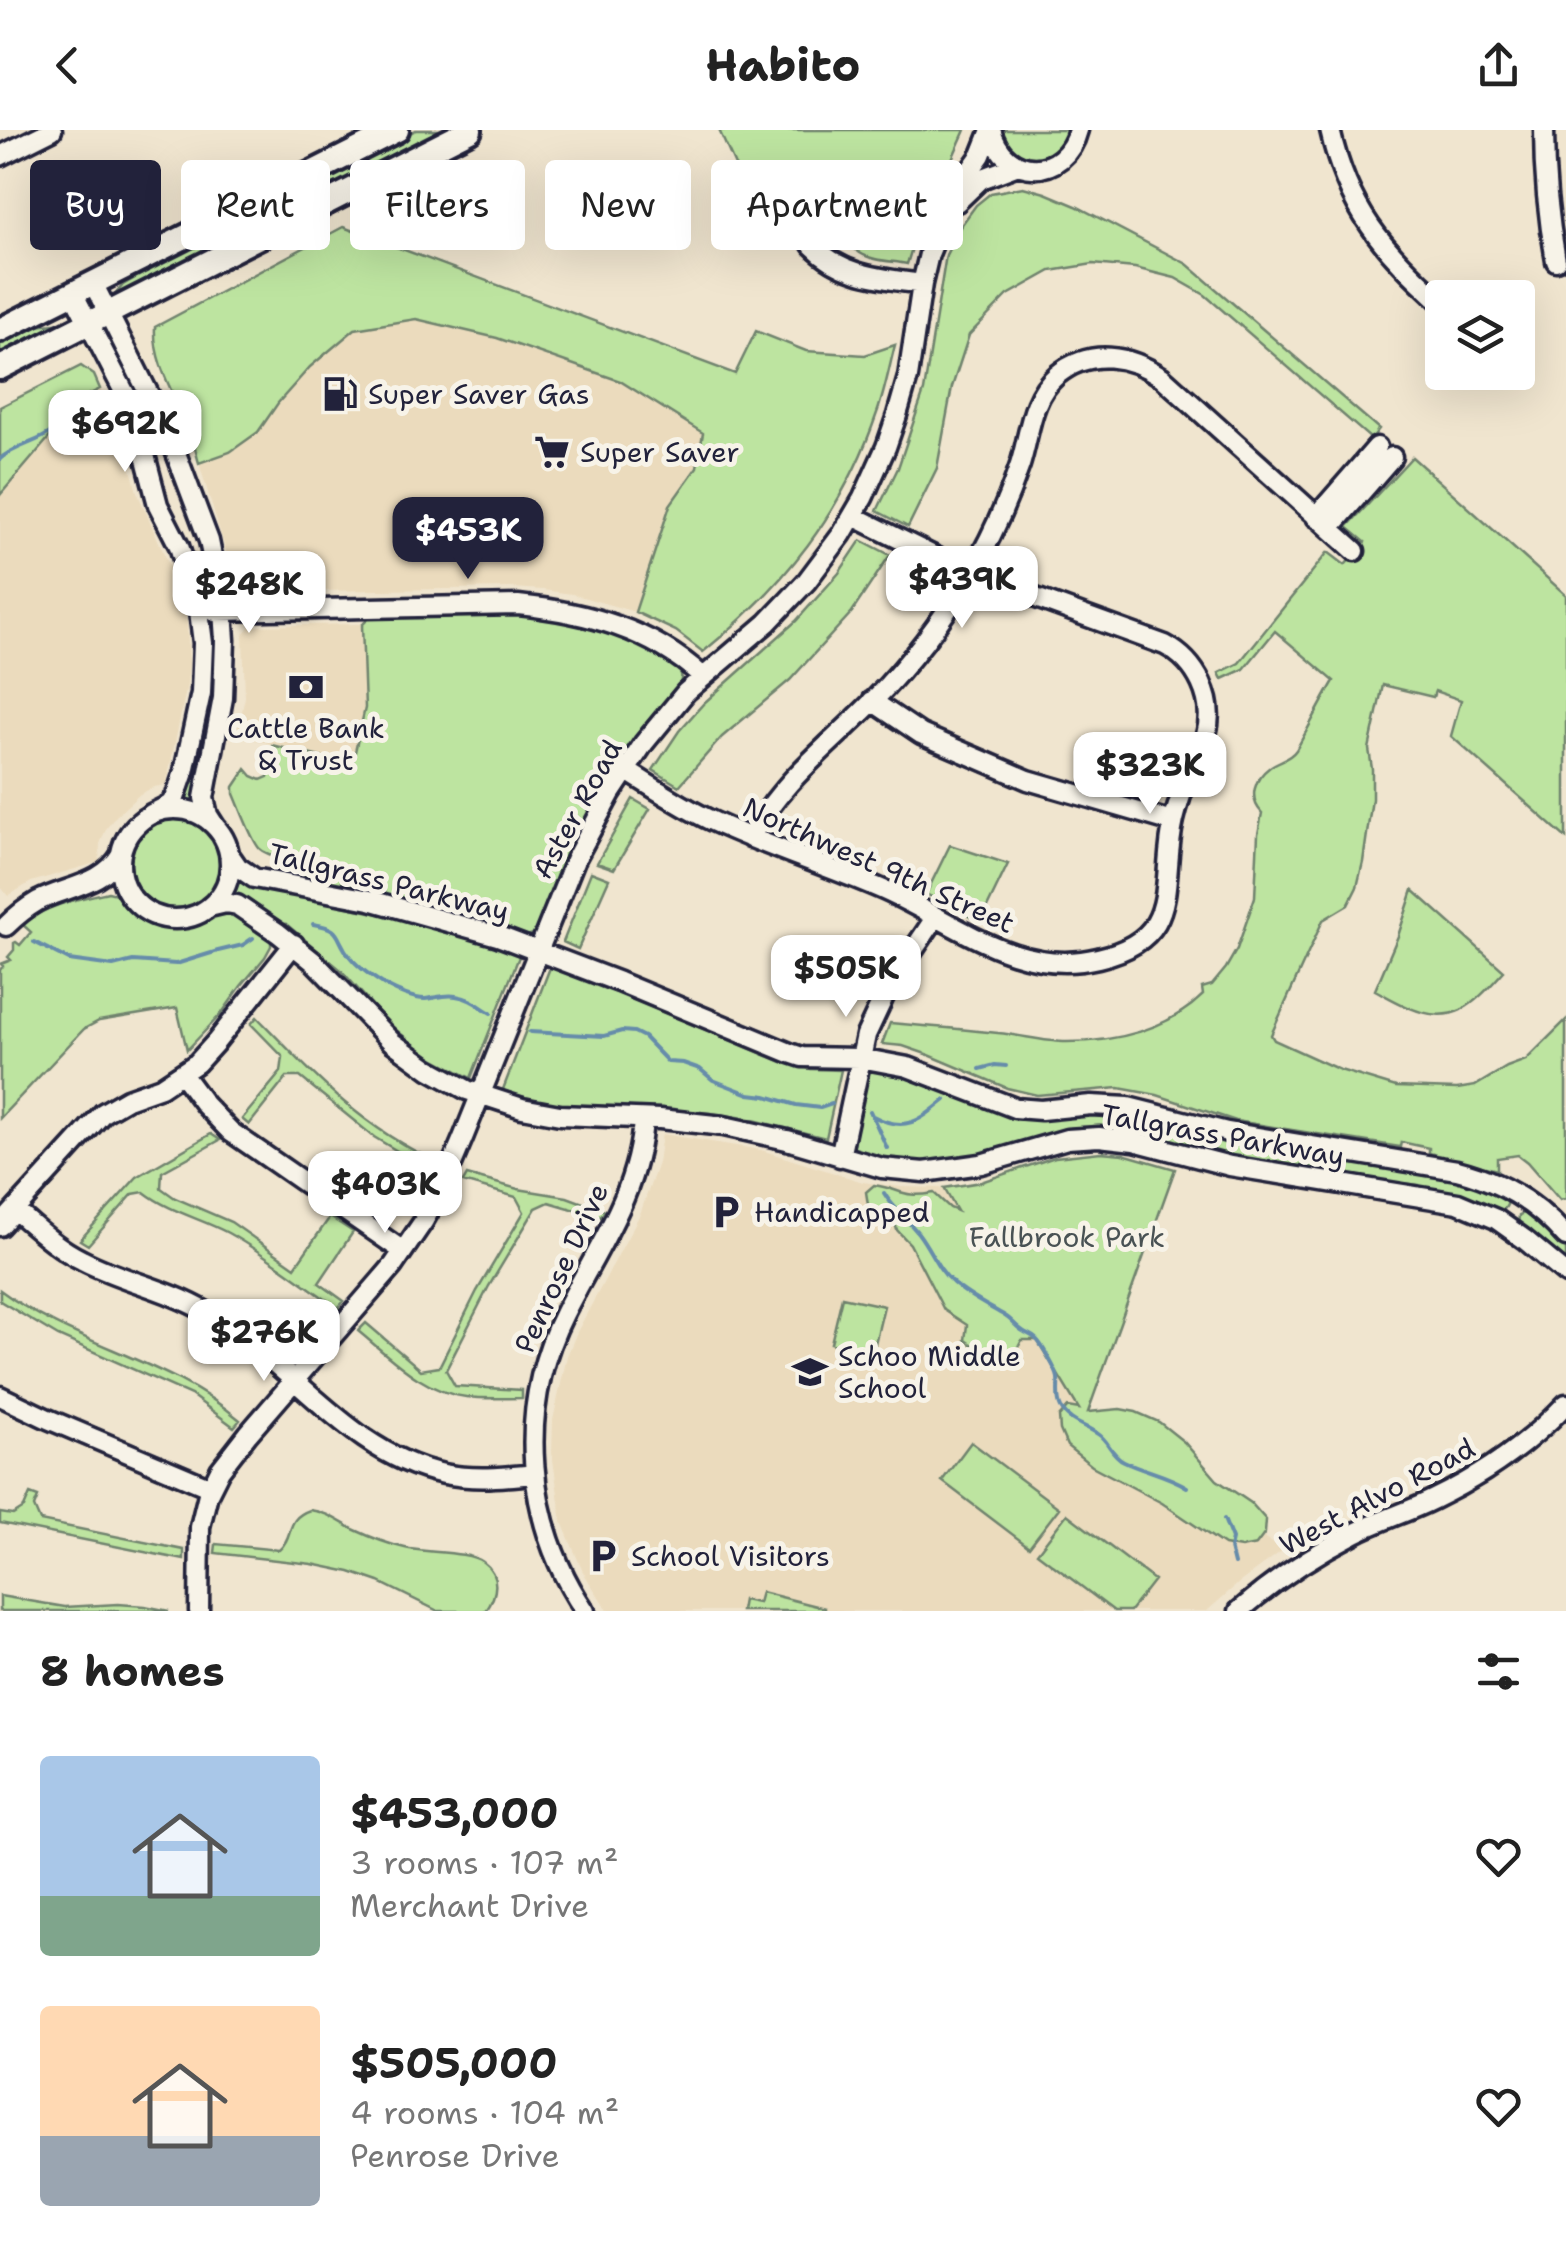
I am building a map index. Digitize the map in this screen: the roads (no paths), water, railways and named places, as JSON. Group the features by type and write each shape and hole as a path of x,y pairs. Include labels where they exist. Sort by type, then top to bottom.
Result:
{"main road":[{"path":"0,330 397,130"},
{"path":"0,368 470,130"}],"street":[{"path":"2,149 52,130"},
{"path":"991,130 1000,152 1018,165"},
{"name":"Aster Road","path":"963,181 981,156 991,130"},
{"name":"Aster Road","path":"963,196 982,179 1018,165 1044,168 1057,163 1074,144 1078,130"},
{"path":"1330,130 1344,177 1372,230 1400,265 1425,288"},
{"path":"1544,130 1544,159 1557,218 1556,261"},
{"path":"818,250 845,270 922,284"},
{"name":"Aster Road","path":"199,1611 198,1540 210,1488 228,1456 381,1280 440,1190 575,860 625,770 670,709 789,600 824,559 872,481 898,415 931,250"},
{"path":"83,288 173,444 209,541 224,610 223,698 204,798 208,815 222,834 229,854 226,883 201,912 182,918 162,917 143,909 129,894 121,875 121,854"},
{"path":"6,926 48,897 101,876 113,866 129,834 142,820 176,798 201,693 200,611 179,546 158,505 133,408 99,318"},
{"path":"750,838 789,782 872,701 922,644 970,574 1004,507 1042,392 1061,372 1086,359 1128,359 1162,376 1355,551"},
{"path":"1323,522 1384,452"},
{"path":"853,516 970,574 1166,645 1190,664 1200,679 1208,716 1206,733 1173,822 1028,780 921,734 872,701"},
{"path":"200,611 518,605 549,608 599,619 649,638 702,676"},
{"name":"Northwest 9th Street","path":"625,770 708,820 885,891 992,946 1037,960 1071,962 1098,958 1124,949 1148,934 1167,890 1173,822"},
{"path":"151,814 180,809 199,814 215,826"},
{"name":"Tallgrass Parkway","path":"229,854 254,878 417,912 498,936 790,1054 860,1058 908,1067 1015,1108 1128,1107 1228,1132 1457,1170 1512,1191 1537,1208 1566,1237"},
{"path":"48,897 103,888 129,894"},
{"name":"Tallgrass Parkway","path":"210,906 238,905 294,944 392,1042 444,1078 480,1094 540,1112 724,1126 882,1168 934,1172 981,1164 1067,1139 1134,1140 1219,1164 1458,1204 1496,1219 1566,1274"},
{"path":"840,1157 866,1035 888,988 935,918"},
{"path":"0,1226 104,1112 182,1074 208,1052 294,944"},
{"path":"182,1074 230,1132 403,1251"},
{"name":"Penrose Drive","path":"585,1611 565,1578 541,1515 535,1474 536,1396 560,1320 627,1194 640,1150 643,1119"},
{"path":"15,1210 85,1262 207,1312 262,1352 350,1427 400,1460 456,1476 498,1478 535,1474"},
{"path":"0,1396 210,1488"},
{"name":"West Alvo Road","path":"1541,1430 1566,1404"},
{"name":"West Alvo Road","path":"1239,1611 1302,1563 1358,1532 1457,1487 1506,1458 1566,1413"}],"waterway":[{"path":"0,459 54,430 73,401"},
{"path":"313,924 334,931 355,962 392,989 421,999 461,997 491,1013"},
{"path":"34,942 69,960 113,966 133,961 176,964 243,945 253,938"},
{"path":"530,1032 604,1036 634,1032 668,1062 700,1069 713,1080 749,1094 820,1108 832,1104"},
{"path":"980,1069 1006,1066"},
{"path":"873,1116 903,1124 927,1114 945,1100"},
{"path":"870,1111 887,1148"},
{"path":"884,1193 953,1283 1038,1342 1057,1374 1059,1405 1069,1417 1102,1437 1120,1458 1187,1487"},
{"path":"1224,1519 1232,1539 1234,1564"}],"place":[{"name":"Super Saver Gas","path":"340,394"},
{"name":"Super Saver","path":"552,452"},
{"name":"Cattle Bank & Trust","path":"306,687"},
{"name":"Handicapped","path":"726,1212"},
{"name":"Schoo Middle School","path":"810,1372"},
{"name":"School Visitors","path":"603,1556"}],"park label":[{"name":"Fallbrook Park","path":"1067,1237"}]}
